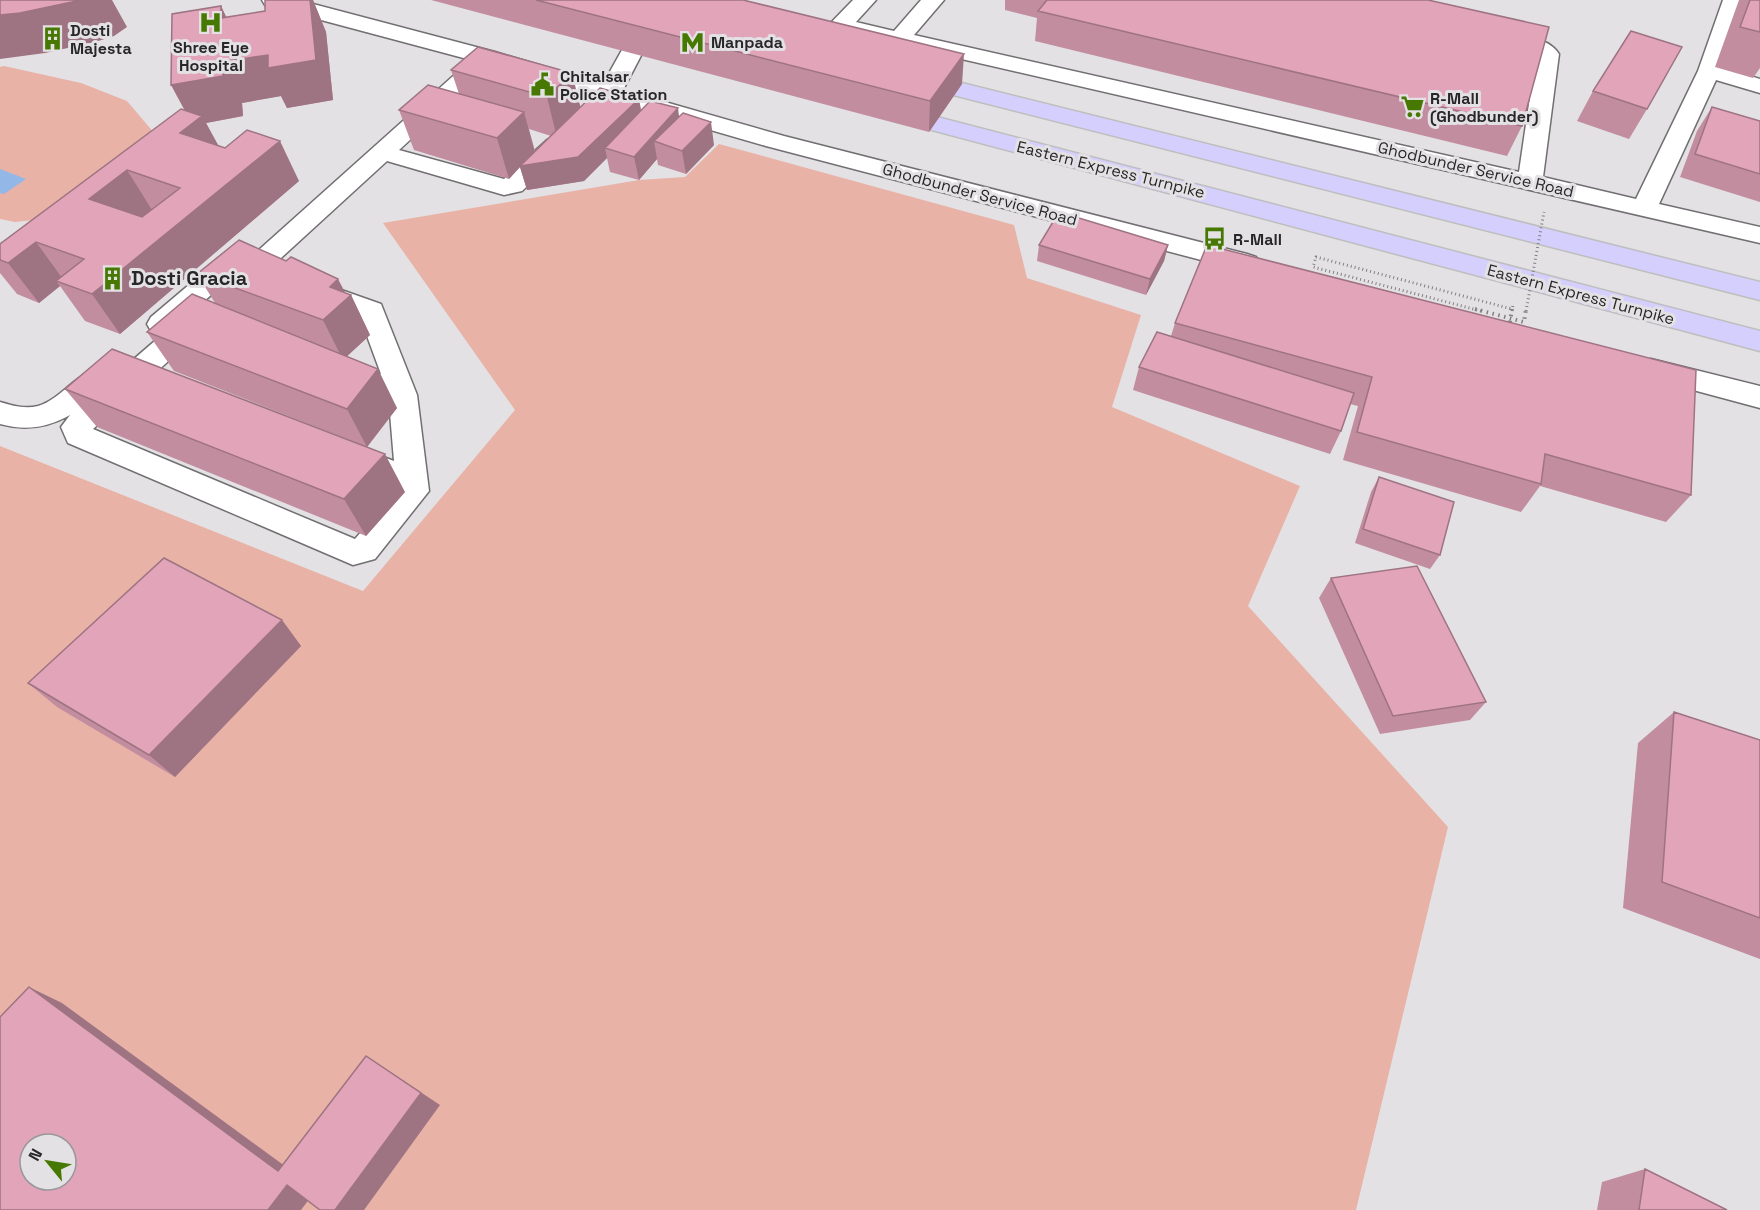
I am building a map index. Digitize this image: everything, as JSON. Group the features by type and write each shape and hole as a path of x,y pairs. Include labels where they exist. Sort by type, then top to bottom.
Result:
{"main road":[{"path":"873,68 1760,291"},
{"name":"Eastern Express Turnpike","path":"864,105 1760,341"}],"street":[{"name":"Ghodbunder Service Road","path":"273,0 480,55 775,141 1268,269"},
{"path":"825,56 830,23 865,0"},
{"path":"873,68 901,39 933,0"},
{"path":"1645,207 1709,71 1734,0"},
{"name":"Ghodbunder Service Road","path":"830,23 1760,235"},
{"path":"1499,45 1516,43 1533,46 1548,54 1530,181"},
{"path":"384,153 504,187 513,185 557,136 610,93 636,46"},
{"path":"255,268 371,311 403,395 414,492 364,550 353,552 79,435 76,428 138,370 214,320 255,268 384,153 442,113 480,55"},
{"path":"0,413 33,419 68,405 480,55"},
{"path":"1709,71 1760,86"},
{"path":"1623,361 1760,397"},
{"path":"325,364 403,395"},
{"path":"138,370 171,383"},
{"path":"335,449 411,480"}],"path":[{"path":"1509,331 1512,309 1316,257 1313,267 1524,322 1544,212"}],"shaded area":[{"path":"0,67 81,83 127,101 155,134 63,217 15,222 0,219"},
{"path":"719,144 1014,225 1027,278 1141,315 1112,407 1300,486 1248,606 1448,827 1356,1210 0,1210 0,446 363,591 515,410 383,223 639,180 685,177"}],"water":[{"path":"0,169 26,179 4,194 0,193"}],"building":[{"path":"0,0 79,0 0,15"},
{"path":"265,0 310,0 316,60 268,68 268,55 222,62 223,76 171,85 172,14 221,6 221,18 265,11"},
{"path":"536,0 743,0 964,54 930,101"},
{"name":"R-Mall (Ghodbunder)","path":"1047,0 1428,0 1549,27 1522,126 1038,11"},
{"path":"1750,0 1760,0 1760,32 1740,27"},
{"path":"1631,31 1682,47 1647,109 1593,91"},
{"path":"478,47 572,73 547,97 451,70"},
{"path":"428,85 524,112 497,138 399,110"},
{"path":"600,88 639,99 578,157 520,166"},
{"path":"650,101 678,108 634,157 605,148"},
{"path":"1712,107 1760,121 1760,174 1695,154"},
{"path":"181,109 202,116 180,133 225,148 247,130 280,141 92,294 56,281 84,259 36,242 8,263 0,260 0,244","holes":["127,170 180,188 142,217 89,199"]},
{"path":"683,113 711,122 682,151 654,141"},
{"path":"1059,212 1168,245 1150,279 1039,245"},
{"path":"239,240 286,261 291,257 338,279 330,287 351,295 323,320 197,274"},
{"path":"1207,245 1696,370 1691,495 1545,454 1541,484 1357,432 1372,377 1175,323"},
{"path":"192,294 378,369 347,409 147,332"},
{"path":"1157,332 1354,393 1341,431 1139,367"},
{"path":"112,349 385,454 344,499 65,389"},
{"path":"1379,477 1454,502 1440,555 1363,529"},
{"path":"164,558 282,620 149,755 28,683"},
{"path":"1417,566 1486,702 1393,716 1331,578"},
{"path":"1674,712 1760,740 1760,918 1662,882"},
{"path":"29,987 278,1171 366,1056 421,1093 335,1210 320,1210 287,1185 268,1210 0,1210 0,1017"},
{"path":"1645,1169 1727,1210 1639,1210"}],"place":[{"name":"Shree Eye Hospital","path":"211,22"},
{"name":"Dosti Majesta","path":"52,39"},
{"name":"Manpada","path":"693,42"},
{"name":"Chitalsar Police Station","path":"542,85"},
{"name":"R-Mall (Ghodbunder)","path":"1412,107"},
{"name":"R-Mall","path":"1215,239"},
{"name":"Dosti Gracia","path":"113,278"}]}
